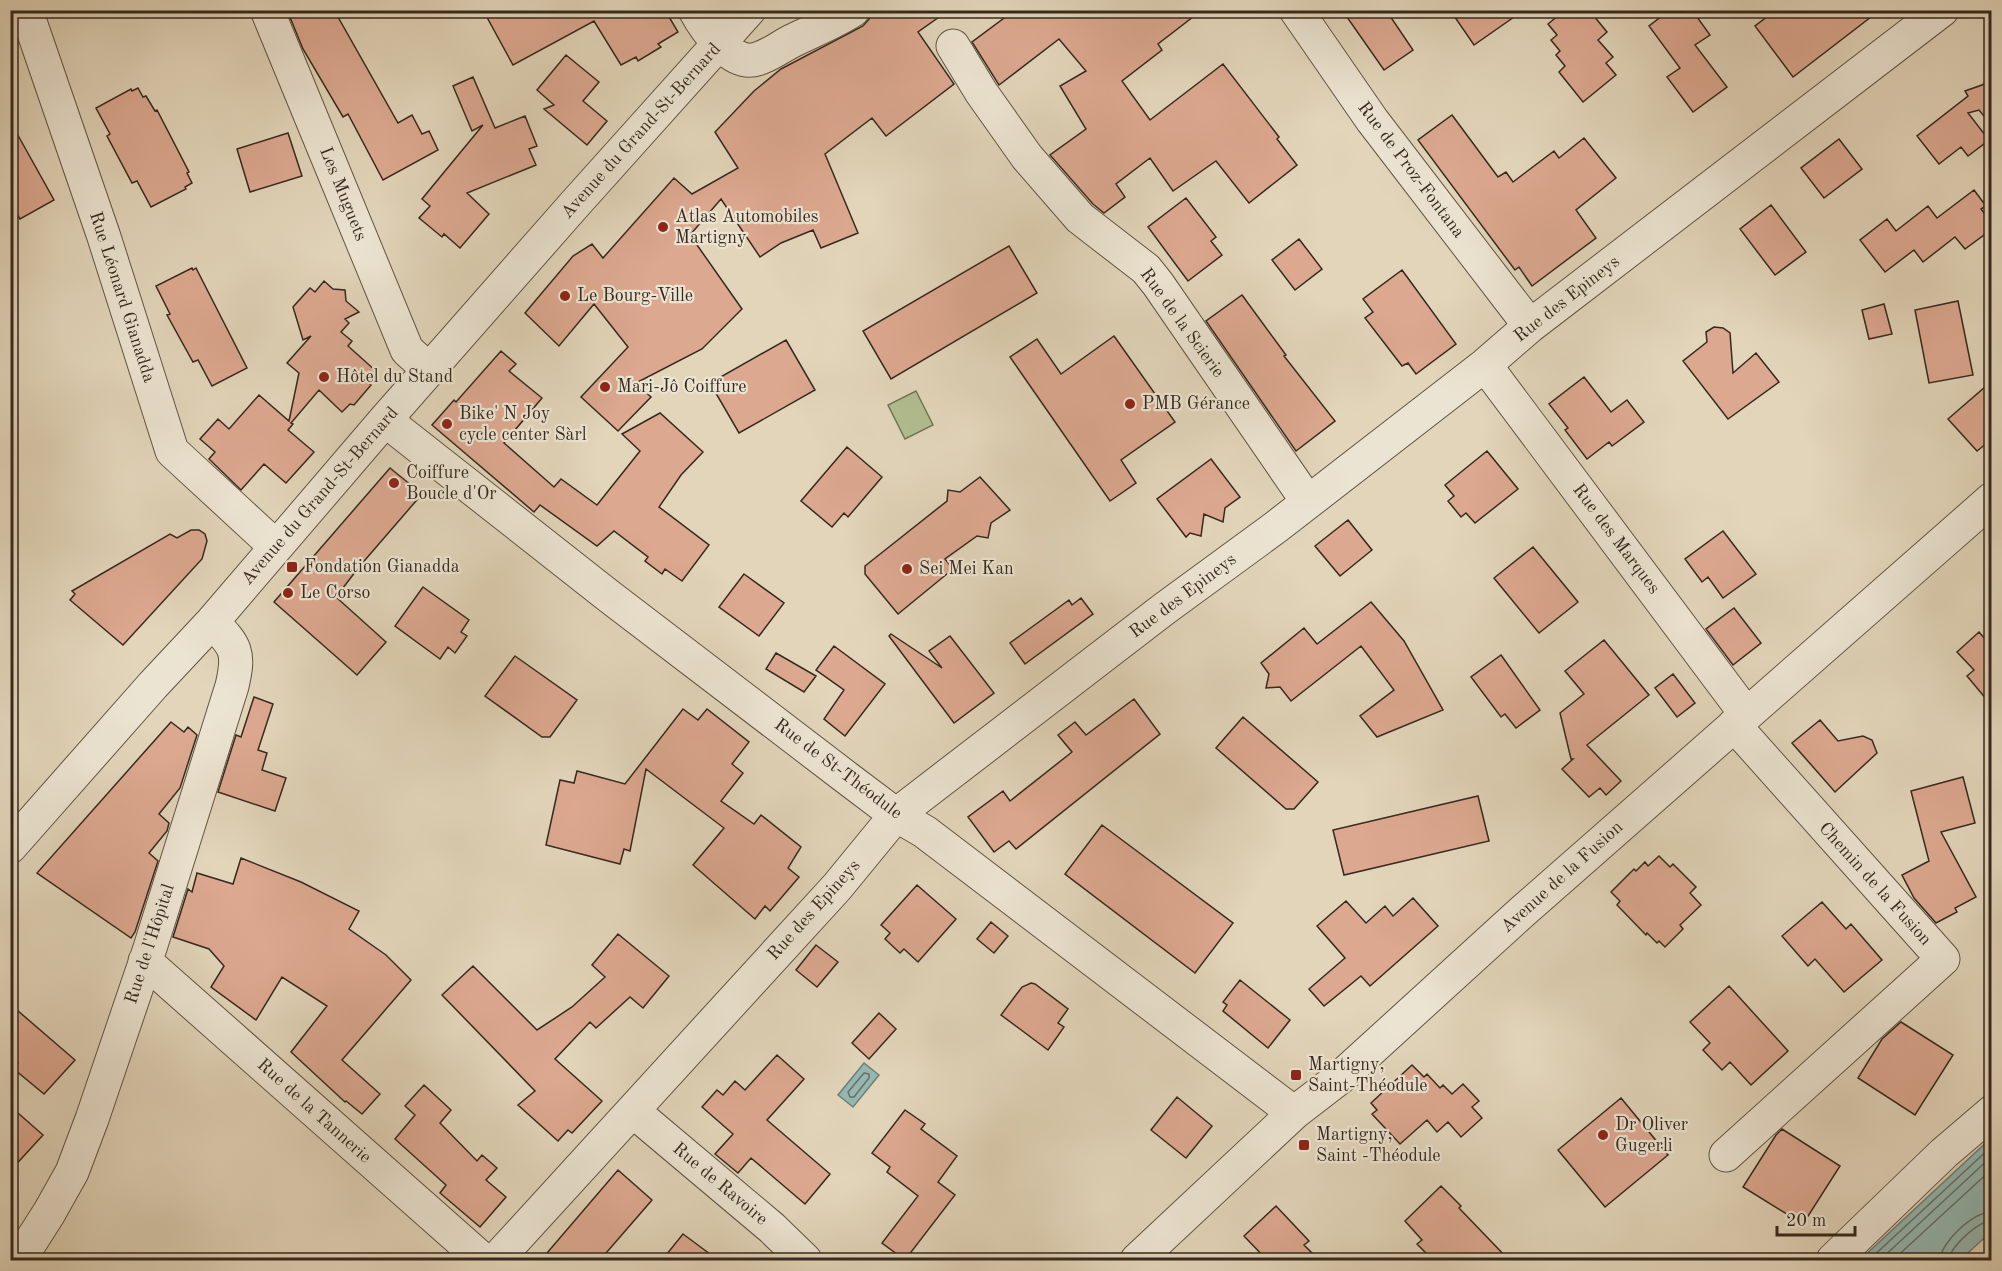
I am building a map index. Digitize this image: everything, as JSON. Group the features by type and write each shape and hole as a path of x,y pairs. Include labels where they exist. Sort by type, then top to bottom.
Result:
{"street":[{"name":"Rue Léonard Gianadda","path":"26,10 104,237 172,451 275,546"},
{"name":"Les Muguets","path":"267,10 407,350 429,370"},
{"path":"695,10 703,26 719,44 741,60 754,60 769,55 787,43 853,10"},
{"name":"Avenue du Grand-St-Bernard","path":"10,847 153,685 212,622 385,420 749,10"},
{"name":"Rue de Proz-Fontana","path":"1296,10 1372,120 1530,326"},
{"name":"Rue des Epineys","path":"496,1260 837,887 896,815 1164,609 1308,502 1485,365 1530,326 1942,10"},
{"name":"Rue de la Scierie","path":"953,46 981,92 1028,157 1080,218 1146,269 1158,284 1308,502"},
{"name":"Rue des Marques","path":"1485,365 1740,720"},
{"name":"Rue de St-Théodule","path":"385,420 610,597 896,815 925,832 1294,1113"},
{"name":"Avenue de la Fusion","path":"1137,1260 1294,1113 1342,1076 1522,912 1992,499"},
{"name":"Rue de l'Hôpital","path":"19,1260 72,1172 145,961 236,668 236,653 230,639 212,622"},
{"name":"Chemin de la Fusion","path":"1726,1155 1942,959 1740,720"},
{"name":"Rue de la Tannerie","path":"145,961 483,1260"},
{"name":"Rue de Ravoire","path":"633,1110 772,1228 805,1260"},
{"path":"1833,1260 1944,1153 1992,1112"}],"green space":[{"path":"916,391 933,425 905,439 888,405"}],"water":[{"path":"864,1063 879,1075 853,1107 838,1095"},
{"path":"1991,1138 1991,1232 1960,1260 1860,1260"}],"building":[{"path":"287,10 334,10 398,123 412,115 422,134 429,131 438,150 383,180 348,114 343,117 303,49"},
{"path":"483,10 665,10 678,32 658,44 661,47 638,61 636,57 621,65 594,21 513,65"},
{"path":"872,10 949,10 918,32 954,84 886,136 872,118 825,154 858,233 821,248 813,230 781,243 760,257 721,199 690,235 742,309 702,349 636,383 651,397 618,431 581,397 628,347 594,304 559,346 525,313 573,256 592,244 603,258 674,178 692,194 738,168 715,132 754,91 781,69 863,26"},
{"path":"1015,10 1202,10 1158,44 1162,50 1122,81 1150,120 1223,64 1279,137 1277,139 1297,165 1249,203 1216,161 1173,191 1150,158 1116,184 1125,197 1104,213 1093,204 1050,155 1086,129 1060,86 1086,71 1059,39 999,85 972,42"},
{"path":"1342,10 1386,10 1413,50 1384,70"},
{"path":"1450,10 1524,10 1474,45"},
{"path":"1565,10 1589,10 1607,32 1598,40 1613,57 1606,63 1616,75 1583,102 1559,72 1565,66 1556,55 1560,51 1551,40 1557,35 1548,24"},
{"path":"1670,10 1692,10 1710,35 1695,45 1727,87 1693,112 1667,77 1680,68 1649,26"},
{"path":"1776,10 1880,10 1793,77 1755,26"},
{"path":"566,55 599,82 583,101 607,121 587,145 544,109 554,105 537,90"},
{"path":"473,77 495,128 525,116 537,146 529,149 536,165 467,193 489,214 460,248 444,234 442,237 419,218 430,206 422,199 483,125 472,131 453,86"},
{"path":"1992,77 1992,126 1979,110 1968,113 1989,140 1968,156 1961,147 1939,164 1917,136 1968,96 1965,91 1982,85"},
{"path":"138,88 155,111 157,110 189,172 187,173 192,183 185,187 186,189 151,207 137,181 132,183 107,136 110,134 96,108 131,89 132,91"},
{"path":"1452,115 1498,177 1506,172 1513,182 1554,151 1559,158 1584,138 1616,178 1576,210 1596,238 1532,286 1519,267 1515,270 1418,140"},
{"path":"10,121 54,200 20,219 10,202"},
{"path":"288,133 302,176 250,192 237,149"},
{"path":"1839,139 1862,169 1824,198 1801,168"},
{"path":"1974,190 1986,206 1981,209 1992,223 1992,229 1965,249 1955,237 1923,262 1914,250 1885,272 1860,240 1887,219 1896,231 1928,206 1937,218"},
{"path":"1186,198 1216,237 1211,241 1222,255 1188,281 1148,227"},
{"path":"1771,205 1806,252 1775,275 1740,229"},
{"path":"1299,239 1322,269 1295,290 1272,260"},
{"path":"1009,246 1037,293 891,379 863,331"},
{"path":"192,268 193,270 196,268 247,368 212,386 198,360 193,362 167,315 170,314 156,286"},
{"path":"1402,270 1456,344 1416,374 1408,363 1402,366 1365,318 1373,312 1363,299"},
{"path":"324,281 333,289 345,290 346,301 359,312 345,319 349,323 341,332 352,341 348,346 377,372 368,382 371,385 354,405 350,404 342,412 319,390 291,423 293,424 288,430 314,452 286,483 264,464 241,490 209,459 215,452 200,439 218,419 229,429 259,395 289,421 299,373 287,363 311,336 303,340 293,307 310,288 315,292"},
{"path":"1242,295 1286,355 1284,356 1335,421 1296,451 1206,321"},
{"path":"1958,301 1973,375 1929,383 1915,310"},
{"path":"1884,304 1892,334 1869,339 1862,310"},
{"path":"1714,327 1723,328 1730,333 1733,373 1756,353 1779,382 1728,419 1683,361 1707,342 1706,332"},
{"path":"1114,336 1175,422 1121,460 1136,483 1110,501 1010,357 1037,339 1061,374"},
{"path":"786,340 815,390 739,433 710,383"},
{"path":"501,351 516,364 509,371 542,398 504,443 554,487 561,479 597,505 640,451 622,434 660,413 703,452 681,475 659,507 709,545 682,581 665,569 662,574 645,561 648,557 614,531 597,546 540,505 534,512 432,425 454,400 456,402"},
{"path":"1584,377 1611,412 1627,400 1644,422 1612,446 1609,442 1587,459 1565,430 1568,428 1549,404"},
{"path":"1992,381 1992,439 1977,451 1948,419"},
{"path":"847,447 882,477 848,517 844,513 832,527 801,501"},
{"path":"1487,451 1518,489 1475,523 1466,513 1461,517 1448,501 1454,496 1445,485"},
{"path":"1211,459 1240,497 1225,508 1223,522 1204,514 1201,536 1190,533 1186,537 1157,499"},
{"path":"390,468 422,494 336,597 386,642 357,675 274,602"},
{"path":"980,477 1010,510 991,523 988,538 977,536 945,559 953,569 898,614 865,574 865,566 947,501 948,490 960,492"},
{"path":"1348,520 1372,550 1340,576 1315,546"},
{"path":"191,530 199,530 205,534 207,541 202,559 123,645 70,600 75,594 72,591 170,534 177,538"},
{"path":"1723,531 1756,574 1723,598 1708,577 1702,582 1685,559"},
{"path":"1533,547 1578,602 1539,633 1494,578"},
{"path":"744,574 784,603 759,636 719,607"},
{"path":"423,587 469,620 461,632 467,636 455,653 448,647 440,659 395,626"},
{"path":"1081,598 1093,614 1025,664 1010,643 1069,600 1072,605"},
{"path":"1371,602 1404,641 1443,710 1377,737 1360,716 1394,690 1361,646 1291,701 1280,687 1266,688 1269,674 1261,663 1304,628 1317,644"},
{"path":"1734,608 1761,643 1733,665 1706,629"},
{"path":"1979,632 1992,647 1992,706 1967,676 1974,670 1957,652"},
{"path":"891,634 942,668 929,651 950,636 994,693 954,723 889,636"},
{"path":"1604,640 1649,695 1587,745 1621,781 1606,795 1600,788 1589,797 1562,769 1573,759 1571,759 1560,713 1584,694 1565,671"},
{"path":"834,646 885,684 845,736 824,719 844,690 816,670"},
{"path":"776,653 816,676 804,692 766,669"},
{"path":"1501,655 1540,710 1516,728 1505,714 1501,717 1471,677"},
{"path":"515,656 577,700 550,737 542,737 485,696"},
{"path":"1673,674 1695,703 1677,717 1655,688"},
{"path":"254,697 273,704 258,750 267,753 262,770 286,778 275,811 218,792 236,735 241,737"},
{"path":"1134,699 1160,734 1016,849 1009,841 994,852 968,817 1003,791 1010,801 1072,752 1058,735 1075,722 1086,735"},
{"path":"683,709 698,720 707,709 749,742 732,764 743,773 721,801 754,824 761,815 801,847 788,868 799,877 770,911 765,906 755,919 693,865 724,828 646,769 630,851 624,849 620,864 546,845 560,780 574,783 577,771 625,784"},
{"path":"1243,717 1318,782 1294,809 1286,809 1216,748"},
{"path":"1820,720 1838,741 1863,736 1872,740 1877,753 1835,792 1792,743"},
{"path":"171,722 184,732 188,727 197,735 180,788 159,814 169,823 167,831 149,853 158,861 131,938 37,873"},
{"path":"1963,777 1975,823 1941,832 1976,897 1955,908 1957,912 1936,923 1914,898 1902,875 1929,861 1911,791"},
{"path":"1478,796 1489,841 1344,875 1333,830"},
{"path":"1102,825 1233,923 1195,973 1065,874"},
{"path":"1659,856 1670,867 1673,864 1696,887 1690,893 1701,905 1680,925 1683,929 1665,947 1647,933 1646,935 1617,905 1620,901 1611,892 1634,869 1636,871 1645,862 1648,866"},
{"path":"241,858 301,882 359,911 349,929 386,955 411,980 342,1060 380,1094 362,1114 345,1102 291,1052 327,1006 282,977 256,1020 211,987 224,966 209,949 173,937 188,889 192,892 197,873 233,884"},
{"path":"917,885 956,919 918,962 904,949 900,953 885,939 890,933 881,925"},
{"path":"1413,898 1438,926 1370,986 1361,976 1324,1006 1309,989 1345,958 1317,926 1346,901 1366,923 1385,906 1393,916"},
{"path":"1822,902 1846,929 1851,924 1882,960 1844,992 1815,959 1808,966 1782,936"},
{"path":"991,922 1008,936 994,953 977,939"},
{"path":"618,934 669,976 643,1008 630,997 596,1028 590,1022 555,1059 602,1101 572,1133 568,1130 558,1141 518,1105 535,1091 442,995 473,966 537,1030 572,1007 605,977 592,965"},
{"path":"816,945 838,962 817,987 796,970"},
{"path":"1240,980 1290,1020 1268,1048 1223,1011 1227,1005 1223,1002"},
{"path":"1031,983 1068,1009 1058,1023 1064,1027 1048,1050 1001,1015 1022,987"},
{"path":"1729,986 1788,1051 1751,1085 1730,1062 1722,1070 1703,1050 1710,1043 1690,1022"},
{"path":"10,1004 75,1060 44,1094 14,1069 18,1063 10,1057"},
{"path":"879,1013 896,1029 869,1059 852,1043"},
{"path":"1901,1022 1953,1055 1915,1115 1858,1078 1882,1039"},
{"path":"777,1055 804,1079 767,1120 830,1174 805,1204 751,1158 738,1173 715,1154 733,1134 702,1107 717,1090 723,1095 735,1081 745,1090"},
{"path":"1412,1065 1424,1077 1427,1074 1440,1088 1443,1085 1452,1094 1463,1084 1479,1101 1472,1107 1482,1118 1461,1137 1448,1122 1437,1132 1427,1120 1400,1144 1372,1114 1377,1110 1371,1103"},
{"path":"424,1085 451,1110 440,1123 477,1161 482,1155 497,1168 486,1180 506,1197 480,1227 440,1193 446,1185 395,1139 415,1115 405,1106"},
{"path":"1177,1097 1212,1126 1186,1158 1151,1130"},
{"path":"1621,1098 1668,1155 1605,1207 1558,1150"},
{"path":"10,1106 43,1135 10,1171"},
{"path":"905,1110 925,1124 921,1129 957,1156 938,1182 955,1195 905,1260 882,1243 918,1196 887,1172 890,1167 872,1153"},
{"path":"1782,1129 1840,1166 1803,1224 1743,1187"},
{"path":"618,1170 652,1200 600,1260 541,1260"},
{"path":"1441,1186 1509,1260 1433,1260 1417,1244 1422,1240 1405,1221"},
{"path":"1276,1206 1309,1241 1304,1245 1319,1260 1267,1260 1244,1236"},
{"path":"683,1234 718,1260 662,1260"}],"place":[{"name":"Atlas Automobiles Martigny","path":"663,227"},
{"name":"Le Bourg-Ville","path":"565,296"},
{"name":"Hôtel du Stand","path":"324,377"},
{"name":"Mari-Jô Coiffure","path":"605,387"},
{"name":"PMB Gérance","path":"1130,404"},
{"name":"Bike' N Joy cycle center Sàrl","path":"447,424"},
{"name":"Coiffure Boucle d'Or","path":"394,483"},
{"name":"Fondation Gianadda","path":"292,567"},
{"name":"Sei Mei Kan","path":"907,569"},
{"name":"Le Corso","path":"288,593"},
{"name":"Martigny, Saint-Théodule","path":"1296,1075"},
{"name":"Dr Oliver Gugerli","path":"1603,1135"},
{"name":"Martigny, Saint -Théodule","path":"1304,1145"}]}
